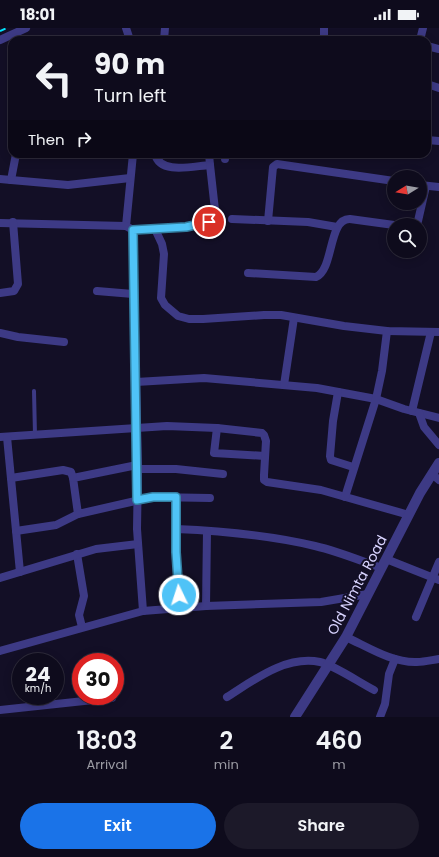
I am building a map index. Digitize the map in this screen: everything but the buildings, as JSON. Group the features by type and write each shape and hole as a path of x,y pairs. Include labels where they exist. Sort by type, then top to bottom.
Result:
{"street":[{"path":"9,36 26,28"},
{"path":"11,180 15,158"},
{"path":"132,158 130,178 129,228 136,382 138,544 143,611"},
{"path":"156,158 165,167 210,165"},
{"path":"0,223 13,222 155,230 186,227 216,219 209,158"},
{"path":"268,221 273,167 277,164 387,180"},
{"path":"0,179 68,185 130,178"},
{"path":"427,186 439,187"},
{"path":"232,219 308,222 337,227"},
{"path":"248,273 310,278 320,275 323,272 337,227 346,219 387,225"},
{"path":"0,293 14,291 18,284 13,222"},
{"path":"155,230 162,244 164,254 162,298 165,305 178,316 189,319 203,319 264,315 387,331 435,332 415,412 424,428 439,445"},
{"path":"97,291 133,294"},
{"path":"284,385 294,318"},
{"path":"345,497 353,467 376,399 382,371 387,331"},
{"path":"0,333 18,337 64,342"},
{"path":"136,382 204,378 284,385 338,392 376,399 439,418"},
{"path":"338,392 332,421 330,456 332,460 336,462 353,467"},
{"path":"20,572 11,478 4,437 167,426 217,428 264,434 266,441 264,480 267,482 308,487 409,515"},
{"path":"217,428 214,452 265,456"},
{"name":"Old Nimta Road","path":"295,717 346,637 420,493 435,477 439,463"},
{"path":"73,478 138,467 223,474"},
{"path":"11,478 63,470 71,472 78,514"},
{"path":"16,531 56,525 78,514 153,497 210,498"},
{"path":"176,497 179,608"},
{"path":"176,529 207,530 294,541 384,563 436,579"},
{"path":"206,606 207,530"},
{"path":"0,578 108,546 138,544"},
{"path":"77,554 84,596 79,615 82,627"},
{"path":"416,618 436,579 439,562"},
{"path":"0,651 143,611 206,606 321,602 368,594"},
{"path":"346,637 395,659 418,662 439,660"},
{"path":"380,717 385,704 389,674 395,659"},
{"path":"227,697 272,670 282,666 306,661 321,662 374,690"},
{"path":"0,710 72,702"}],"lane":[{"path":"34,391 35,435"}],"railway":[{"path":"0,31 7,28"}],"route":[{"path":"179,595 176,552 176,497 166,496 137,500 138,469 133,230 155,230 186,227 209,222"}]}
